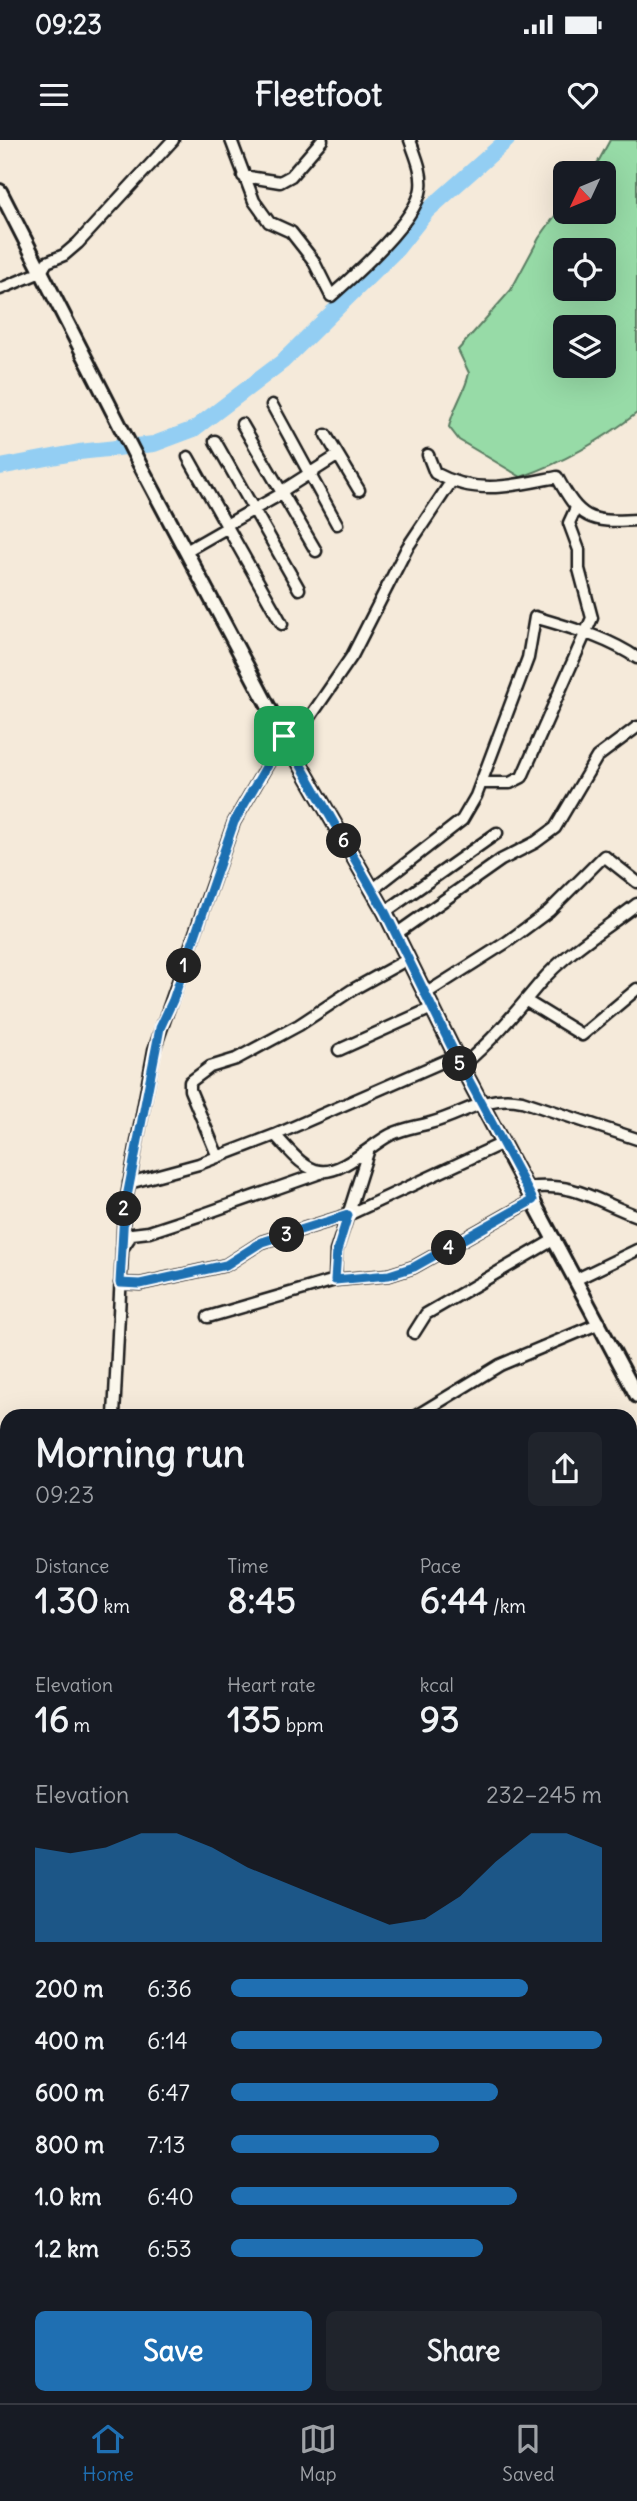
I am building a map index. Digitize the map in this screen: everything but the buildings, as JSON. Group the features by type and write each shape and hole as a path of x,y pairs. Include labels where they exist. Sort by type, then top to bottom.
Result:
{"street":[{"path":"0,289 41,272 47,262 64,255 107,214 173,140"},
{"path":"231,140 254,201 269,222 291,232 313,260 331,296 365,267 416,203 421,186 419,167 410,140"},
{"path":"243,176 280,182 291,176 322,140"},
{"path":"0,191 139,465 284,736 385,912 459,1061 637,1396"},
{"path":"272,405 337,524"},
{"path":"242,424 316,551"},
{"path":"326,435 359,490"},
{"path":"215,441 299,589"},
{"path":"428,455 435,473 451,482 478,489 556,477 575,510 605,522 637,520"},
{"path":"186,551 337,456"},
{"path":"188,457 282,624"},
{"path":"306,723 352,656 407,548 451,482"},
{"path":"481,783 510,783 522,777 592,618 579,569 579,550 569,523 575,510"},
{"path":"372,890 462,820 481,783 528,658 535,617 586,633 623,648 637,658"},
{"path":"396,934 501,860 536,842 555,828 597,757 637,727"},
{"path":"114,1409 122,1249 129,1183 160,1028 173,1000 234,822 284,736"},
{"path":"385,912 497,833"},
{"path":"425,993 507,942 549,911 604,856 637,882"},
{"path":"129,1183 161,1177 218,1157 459,1061 490,1042 527,1002 540,983 574,952 637,904"},
{"path":"218,1157 190,1090 190,1082 210,1068 236,1059 299,1025 352,990 408,959"},
{"path":"527,1002 582,1035 637,989"},
{"path":"339,1051 432,1007"},
{"path":"122,1249 132,1234 149,1232 323,1172 369,1151 387,1136 414,1125 429,1124 502,1097 522,1101 637,1139"},
{"path":"275,1135 310,1169 323,1172"},
{"path":"120,1283 140,1284 226,1265 262,1242 348,1215 503,1143"},
{"path":"335,1280 337,1251 369,1151"},
{"path":"208,1317 335,1280 389,1275 414,1267 530,1194 550,1185 575,1188 637,1216"},
{"path":"414,1333 426,1314 555,1239"},
{"path":"577,1279 637,1250"},
{"path":"428,1409 500,1365 600,1323"}],"green space":[{"path":"610,140 637,140 637,413 582,450 521,477 459,440 449,427 469,373 458,350 511,290 539,238 553,219 553,224 616,224 616,161 599,161"}],"waterway":[{"path":"0,467 79,452 154,444 194,429 282,362 397,249 427,211 507,140"}],"route":[{"path":"284,736 385,912 456,1056 533,1200 414,1267 389,1275 335,1280 337,1251 348,1215 262,1242 226,1265 183,1272 140,1284 120,1283 124,1212 160,1028 173,1000 196,925 234,822 284,736"}]}
